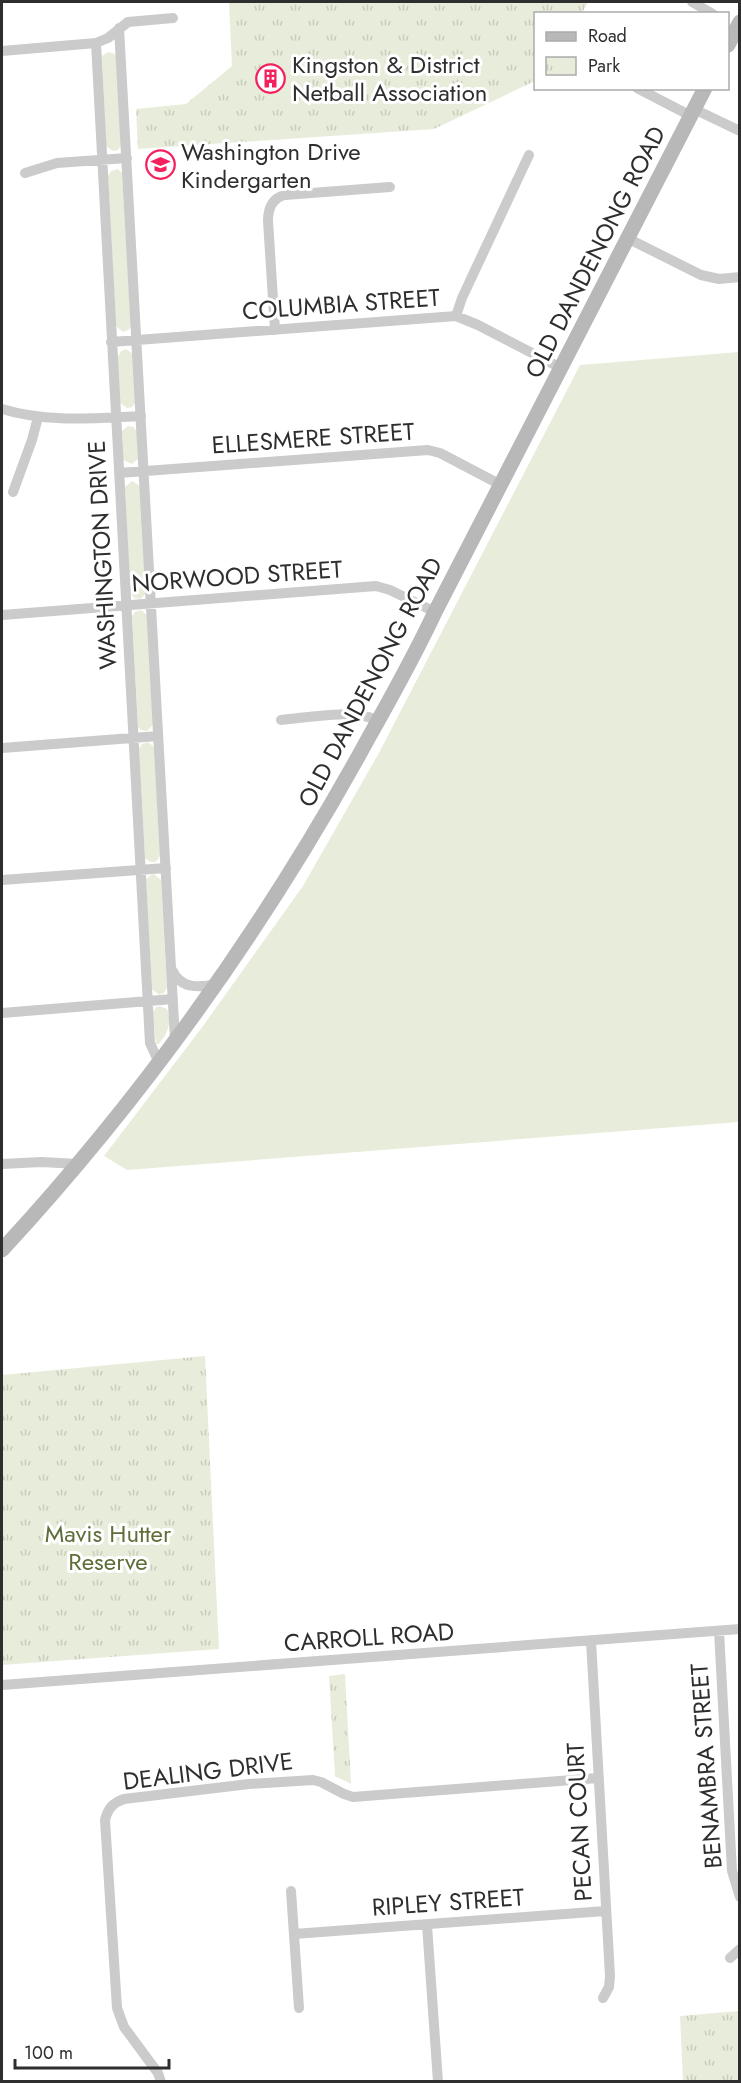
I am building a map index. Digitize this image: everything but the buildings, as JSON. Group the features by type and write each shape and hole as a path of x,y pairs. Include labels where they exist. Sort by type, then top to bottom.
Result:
{"main road":[{"path":"729,42 735,22"},
{"name":"OLD DANDENONG ROAD","path":"2,1250 79,1164 159,1063 217,984 287,879 337,796 415,654 704,90"}],"street":[{"path":"692,2 710,12"},
{"path":"2,51 99,42 130,21 173,18"},
{"name":"WASHINGTON DRIVE","path":"119,28 175,1041"},
{"name":"WASHINGTON DRIVE","path":"99,42 111,342 147,1001 150,1043 159,1063"},
{"path":"642,90 740,131"},
{"path":"456,316 462,298 529,155"},
{"path":"25,173 48,164 127,158"},
{"path":"275,330 268,221 269,208 272,203 285,195 390,187"},
{"path":"627,238 700,275 719,279 740,277"},
{"name":"COLUMBIA STREET","path":"111,342 456,316 561,368"},
{"path":"2,409 38,417 71,420 141,416"},
{"path":"13,492 38,417"},
{"name":"ELLESMERE STREET","path":"119,473 428,450 440,453 501,485"},
{"name":"NORWOOD STREET","path":"2,615 381,587 435,612"},
{"path":"281,720 351,714 365,715 378,720"},
{"path":"2,748 158,736"},
{"path":"2,880 166,868"},
{"path":"171,966 175,976 185,985 196,987 217,984"},
{"path":"2,1013 173,999"},
{"path":"2,1164 41,1162 79,1164"},
{"name":"CARROLL ROAD","path":"2,1685 740,1629"},
{"name":"BENAMBRA STREET","path":"719,1631 732,1871 740,1897"},
{"name":"PECAN COURT","path":"591,1641 609,1987 603,1998"},
{"name":"DEALING DRIVE","path":"161,2082 158,2073 124,2027 117,2008 105,1820 108,1810 116,1802 124,1798 313,1780 353,1797 598,1778"},
{"path":"291,1890 299,2008"},
{"name":"RIPLEY STREET","path":"294,1934 605,1911"},
{"path":"427,1925 438,2082"},
{"path":"730,1958 740,1949"}],"green space":[{"path":"229,2 588,2 583,12 534,12 534,81 434,129 138,149 136,109 186,104 232,66"},
{"path":"108,52 115,54 117,58 121,145 118,150 113,151 106,146 102,56"},
{"path":"118,169 122,173 131,327 123,332 116,326 108,176 111,171"},
{"path":"126,349 133,354 135,403 132,407 127,408 120,403 117,359 121,351"},
{"path":"739,352 739,1122 127,1170 104,1156 203,1026 303,886 380,751 580,365"},
{"path":"128,426 137,431 138,459 132,464 123,460 122,431"},
{"path":"132,481 140,486 146,594 140,599 134,598 130,592 125,487"},
{"path":"141,610 147,615 153,725 147,731 138,727 132,616"},
{"path":"148,742 154,747 160,855 154,862 145,858 139,748"},
{"path":"154,874 161,880 167,988 159,995 152,989 146,879"},
{"path":"156,1007 167,1009 169,1023 165,1036 159,1044 156,1044 153,1013"},
{"name":"Mavis Hutter Reserve","path":"205,1356 219,1649 2,1665 2,1375"},
{"path":"345,1674 351,1784 335,1776 329,1676"},
{"path":"739,2011 739,2080 683,2081 680,2016"}],"place":[{"name":"Kingston & District Netball Association","path":"271,78"},
{"name":"Washington Drive Kindergarten","path":"160,165"}]}
